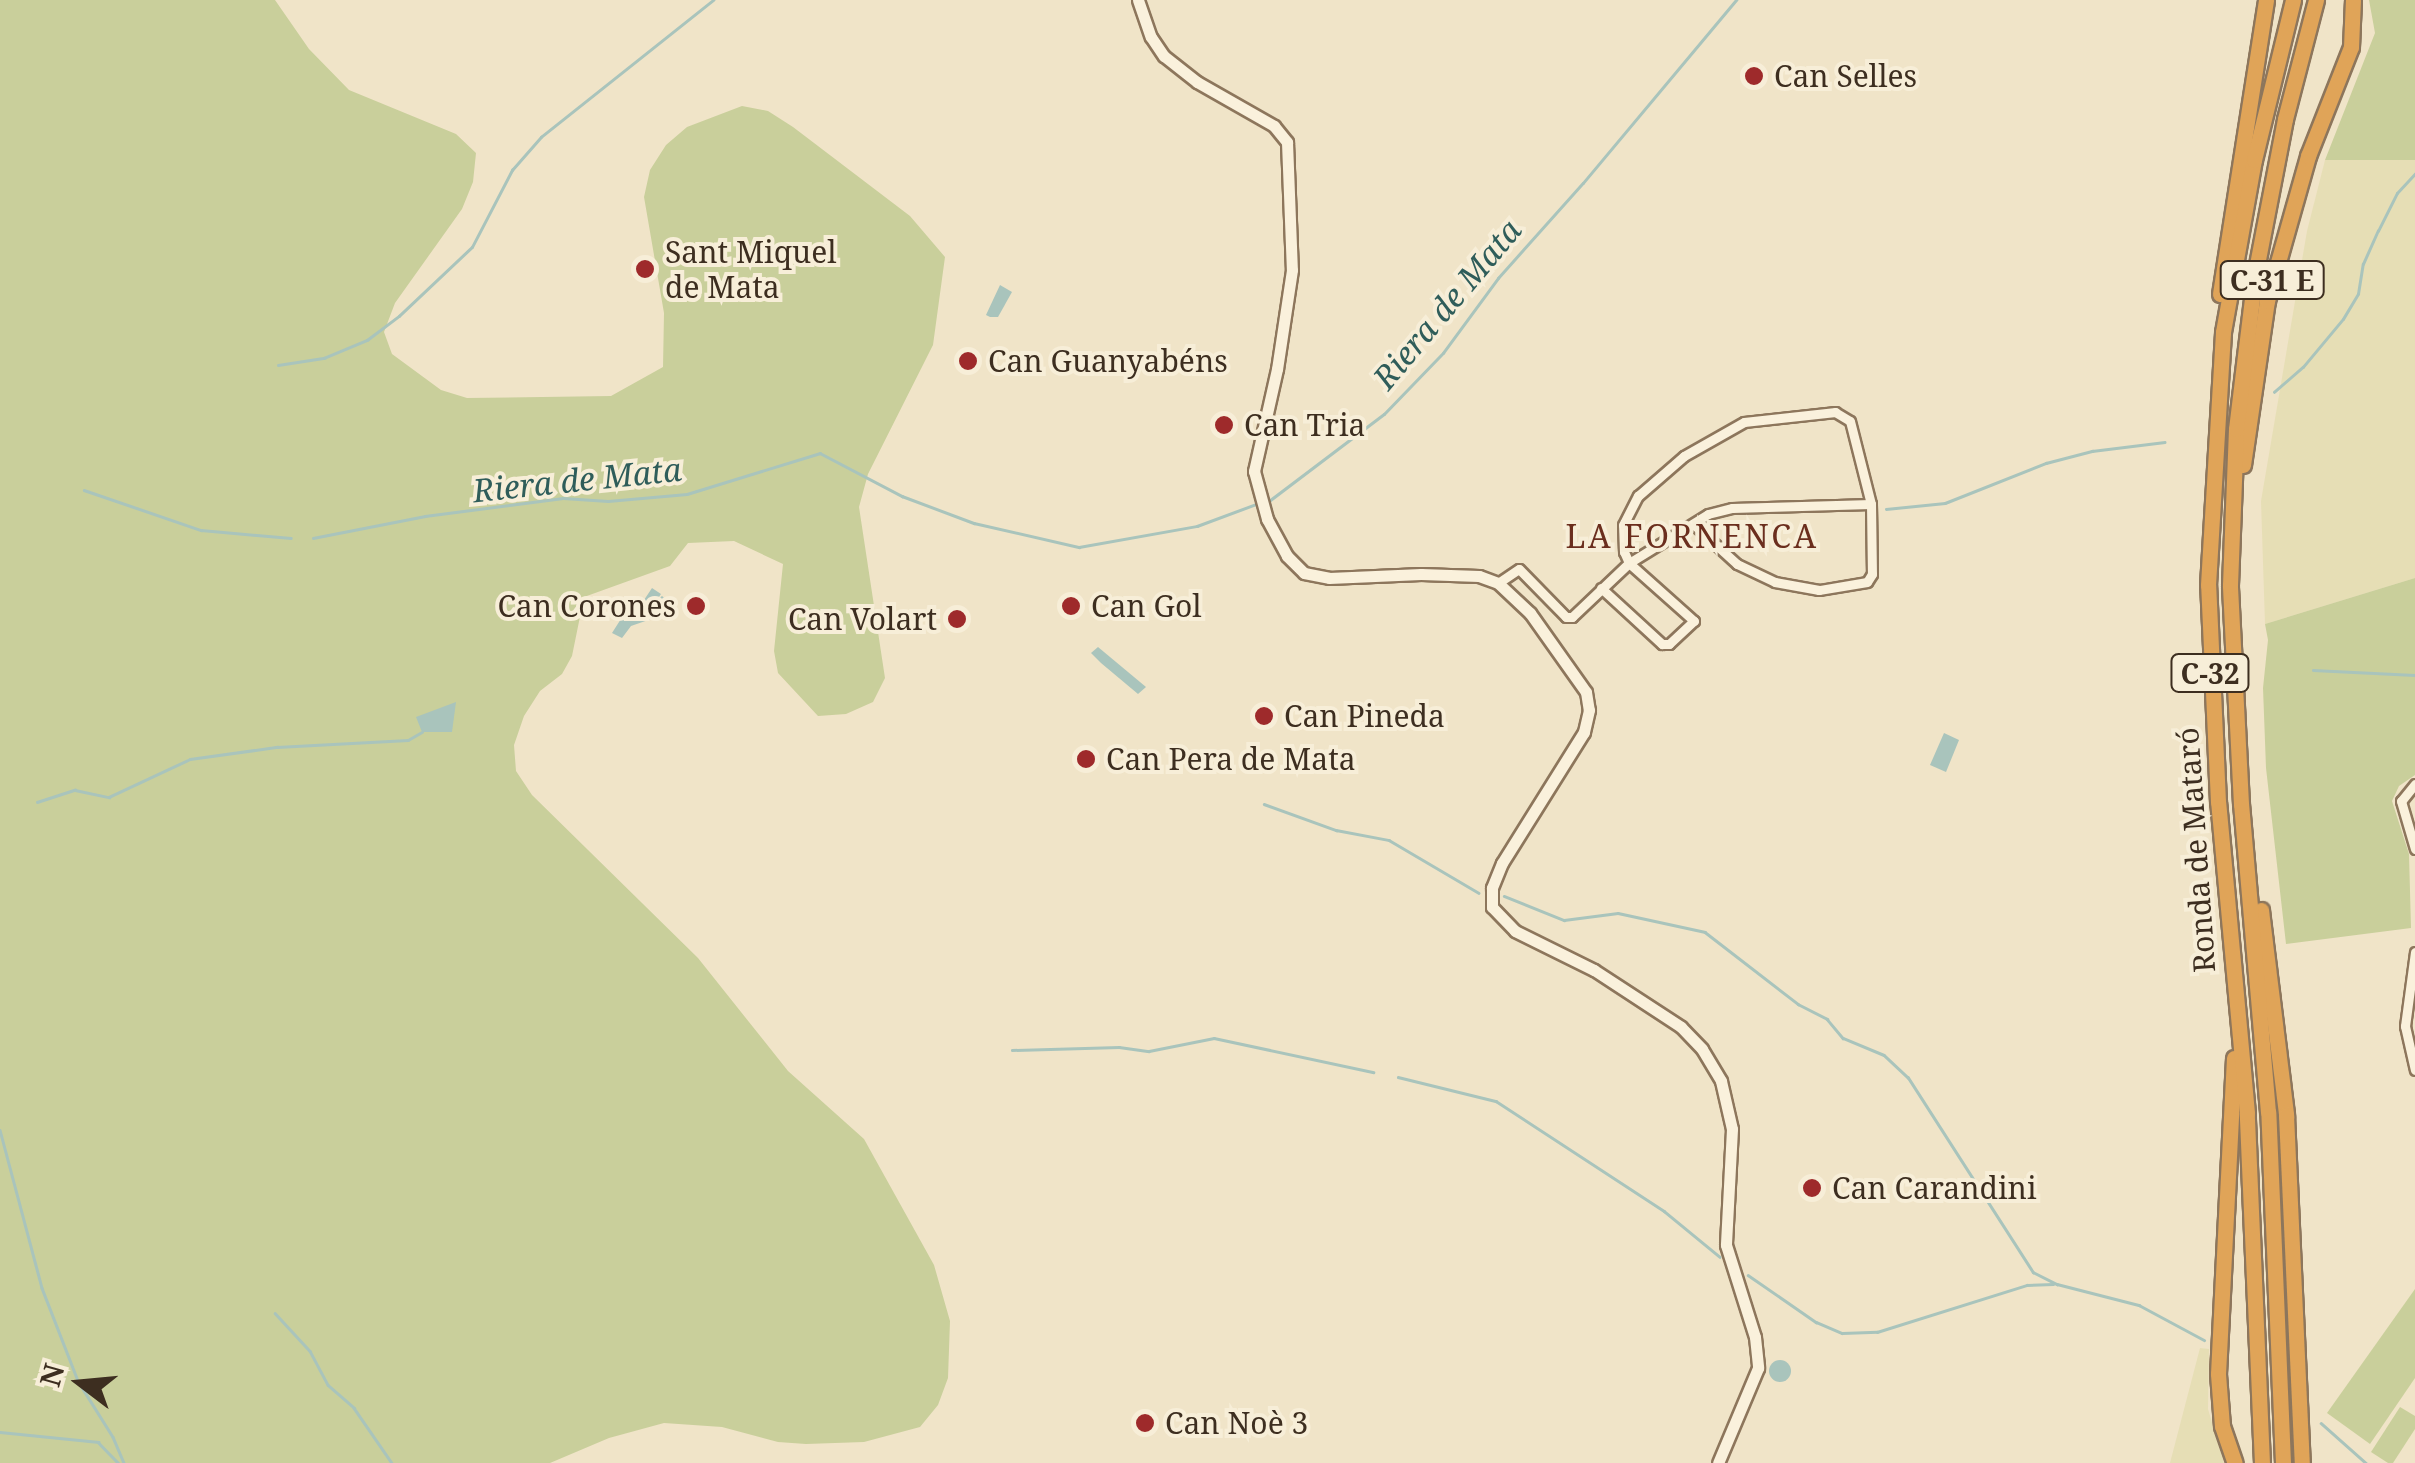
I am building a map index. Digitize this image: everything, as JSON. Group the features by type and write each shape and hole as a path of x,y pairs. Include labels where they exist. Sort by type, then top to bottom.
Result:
{"highway":[{"name":"C-31 E","path":"2223,332 2217,313 2266,0"},
{"name":"Ronda de Mataró","path":"2262,1463 2247,1113 2209,650 2211,491 2223,332 2254,160 2293,0"},
{"name":"Ronda de Mataró","path":"2283,1463 2268,1112 2231,646 2232,505 2236,429 2258,256 2285,119 2316,0"},
{"name":"C-31 E","path":"2232,505 2242,472 2267,301 2294,200 2352,47 2352,0"},
{"path":"2242,804 2258,883 2286,1115 2302,1463"},
{"path":"2235,1463 2222,1426 2218,1374 2236,1014"}],"street":[{"path":"1138,0 1164,56 1198,82 1274,126 1287,142 1292,270 1278,369 1255,457 1256,490 1286,556 1304,573 1329,578 1479,576 1498,583 1530,613 1573,668 1586,692 1589,710 1577,745 1497,872 1492,907 1514,931 1594,970 1681,1027 1713,1065 1726,1098 1732,1145 1726,1245 1755,1337 1758,1368 1718,1463"},
{"path":"1601,588 1662,644 1692,626 1691,615 1629,562 1624,525 1638,496 1684,456 1744,422 1819,412 1845,415 1860,454 1871,504 1872,574 1867,582 1819,590 1775,582 1737,564 1693,524"},
{"path":"1498,583 1520,569 1566,617 1572,617 1629,562 1719,510 1871,504"},
{"path":"2415,784 2407,788 2401,801 2415,850"},
{"path":"2415,952 2406,1026 2415,1070"}],"shaded area":[{"path":"2325,160 2415,160 2415,578 2265,624 2261,501 2307,231"},
{"path":"2200,1348 2209,1349 2208,1409 2224,1463 2170,1463"}],"green space":[{"path":"0,0 275,0 309,49 349,90 456,134 476,153 473,182 462,209 395,303 384,332 392,354 441,390 467,398 611,396 663,367 664,313 644,197 650,170 666,145 687,127 742,106 768,111 793,127 910,216 945,257 933,345 868,474 859,507 885,678 873,702 846,714 818,716 778,673 774,651 783,564 734,541 688,543 670,566 584,597 572,656 562,674 540,691 524,716 514,745 516,771 532,795 698,958 788,1071 864,1139 934,1265 950,1321 948,1378 938,1405 920,1427 864,1442 806,1444 778,1442 722,1427 664,1423 609,1438 550,1463 0,1463"},
{"path":"2369,0 2415,0 2415,160 2325,160 2375,33"},
{"path":"2415,578 2415,775 2399,786 2392,801 2409,854 2411,928 2286,944 2266,768 2265,624"},
{"path":"2415,1289 2415,1378 2370,1444 2327,1413"},
{"path":"2400,1407 2415,1416 2415,1429 2393,1463 2388,1463 2371,1452"}],"water":[{"path":"1000,285 1012,292 998,317 990,317 986,315"},
{"path":"652,588 661,594 657,600 662,596 668,601 657,617 631,626 622,638 612,633 626,611 645,616 654,611 656,601 650,609 642,603"},
{"path":"1098,647 1146,687 1138,694 1091,653"},
{"path":"456,702 452,732 422,732 416,717"},
{"path":"1944,733 1959,740 1946,772 1930,765"},
{"path":"1776,1360 1784,1360 1791,1371 1784,1382 1776,1382 1769,1375 1769,1367"}],"waterway":[{"path":"278,365 324,358 367,340 399,316 472,247 512,170 541,137 713,0"},
{"name":"Riera de Mata","path":"1269,501 1384,414 1443,353 1498,278 1736,0"},
{"path":"2274,392 2303,367 2343,319 2358,294 2363,264 2378,231 2397,193 2415,174"},
{"path":"1886,509 1945,503 2046,463 2092,451 2164,442"},
{"name":"Riera de Mata","path":"313,538 425,516 563,498 608,501 687,494 820,453 902,496 974,523 1079,547 1197,526 1256,504"},
{"name":"Riera de Mata","path":"84,490 201,530 291,538"},
{"path":"2313,670 2415,675"},
{"path":"37,802 75,790 109,797 190,759 277,747 408,740 422,732"},
{"path":"1264,804 1336,830 1389,840 1479,893"},
{"path":"1504,896 1564,920 1618,913 1705,932 1798,1004 1827,1019 1843,1038 1884,1055 1908,1077 2033,1272 2057,1284 2139,1305 2204,1340"},
{"path":"1012,1050 1119,1047 1149,1051 1214,1038 1373,1072"},
{"path":"1398,1077 1496,1101 1664,1211 1720,1257"},
{"path":"0,1130 42,1288 78,1381 113,1437 124,1463"},
{"path":"1748,1275 1816,1322 1842,1333 1877,1332 2027,1285 2053,1284"},
{"path":"275,1313 310,1351 328,1385 354,1408 392,1463"},
{"path":"2321,1423 2366,1463"},
{"path":"0,1432 98,1442 118,1463"}],"place":[{"name":"Can Selles","path":"1754,76"},
{"name":"Sant Miquel de Mata","path":"645,269"},
{"name":"Can Guanyabéns","path":"968,361"},
{"name":"Can Tria","path":"1224,425"},
{"name":"Can Corones","path":"696,606"},
{"name":"Can Gol","path":"1071,606"},
{"name":"Can Volart","path":"957,619"},
{"name":"Can Pineda","path":"1264,716"},
{"name":"Can Pera de Mata","path":"1086,759"},
{"name":"Can Carandini","path":"1812,1188"},
{"name":"Can Noè 3","path":"1145,1423"}],"district":[{"name":"LA FORNENCA","path":"1692,536"}]}
